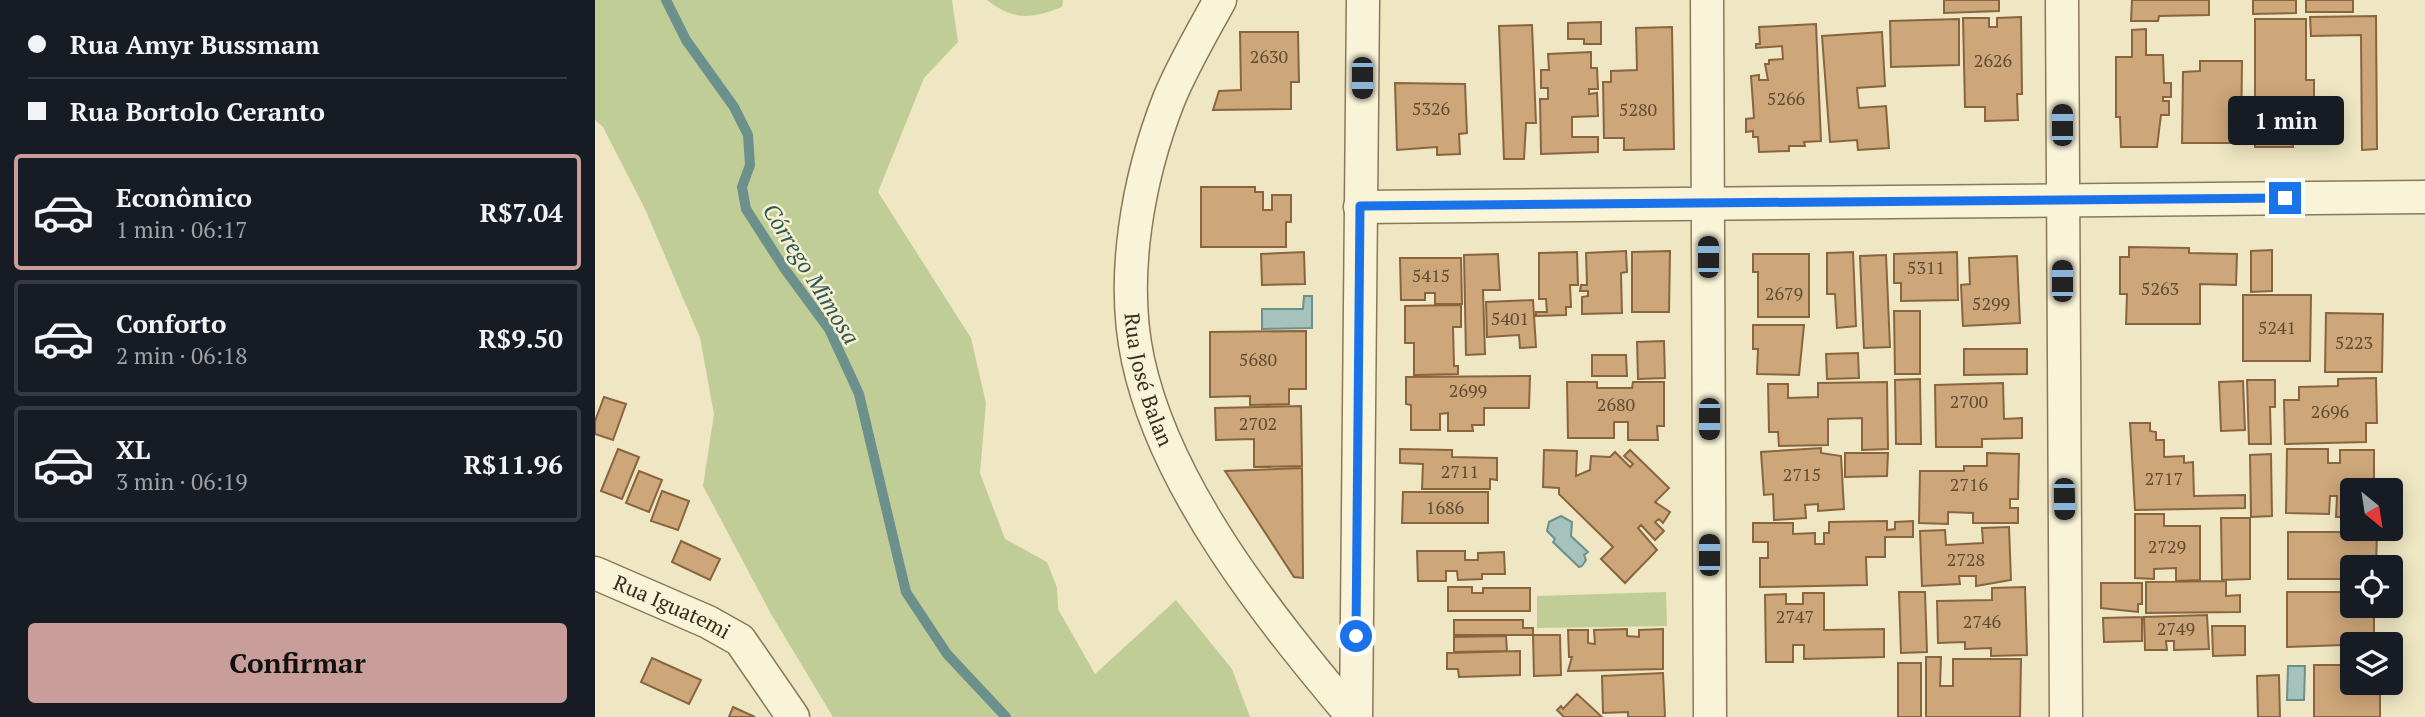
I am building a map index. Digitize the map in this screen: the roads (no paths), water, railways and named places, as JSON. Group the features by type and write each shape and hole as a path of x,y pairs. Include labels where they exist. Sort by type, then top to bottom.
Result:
{"street":[{"name":"Rua José Balan","path":"1220,0 1169,100 1143,193 1133,245 1131,301 1138,359 1151,406 1182,474 1232,561 1305,660 1354,717"},
{"path":"1354,717 1363,0"},
{"path":"1707,0 1710,717"},
{"path":"2061,0 2066,717"},
{"path":"1360,206 2425,197"},
{"name":"Rua Iguatemi","path":"595,573 708,622 740,640 793,717"}],"water":[{"path":"1304,296 1312,296 1312,328 1262,329 1262,309 1303,309"},
{"path":"1561,516 1572,522 1571,536 1588,552 1584,555 1586,560 1582,566 1579,567 1553,542 1555,539 1547,531 1549,522"},
{"path":"2288,666 2305,666 2304,700 2287,700"}],"waterway":[{"name":"Córrego Mimosa","path":"666,0 686,40 734,107 748,135 750,165 742,187 746,209 784,268 829,329 859,394 906,592 947,654 1006,717"}]}
